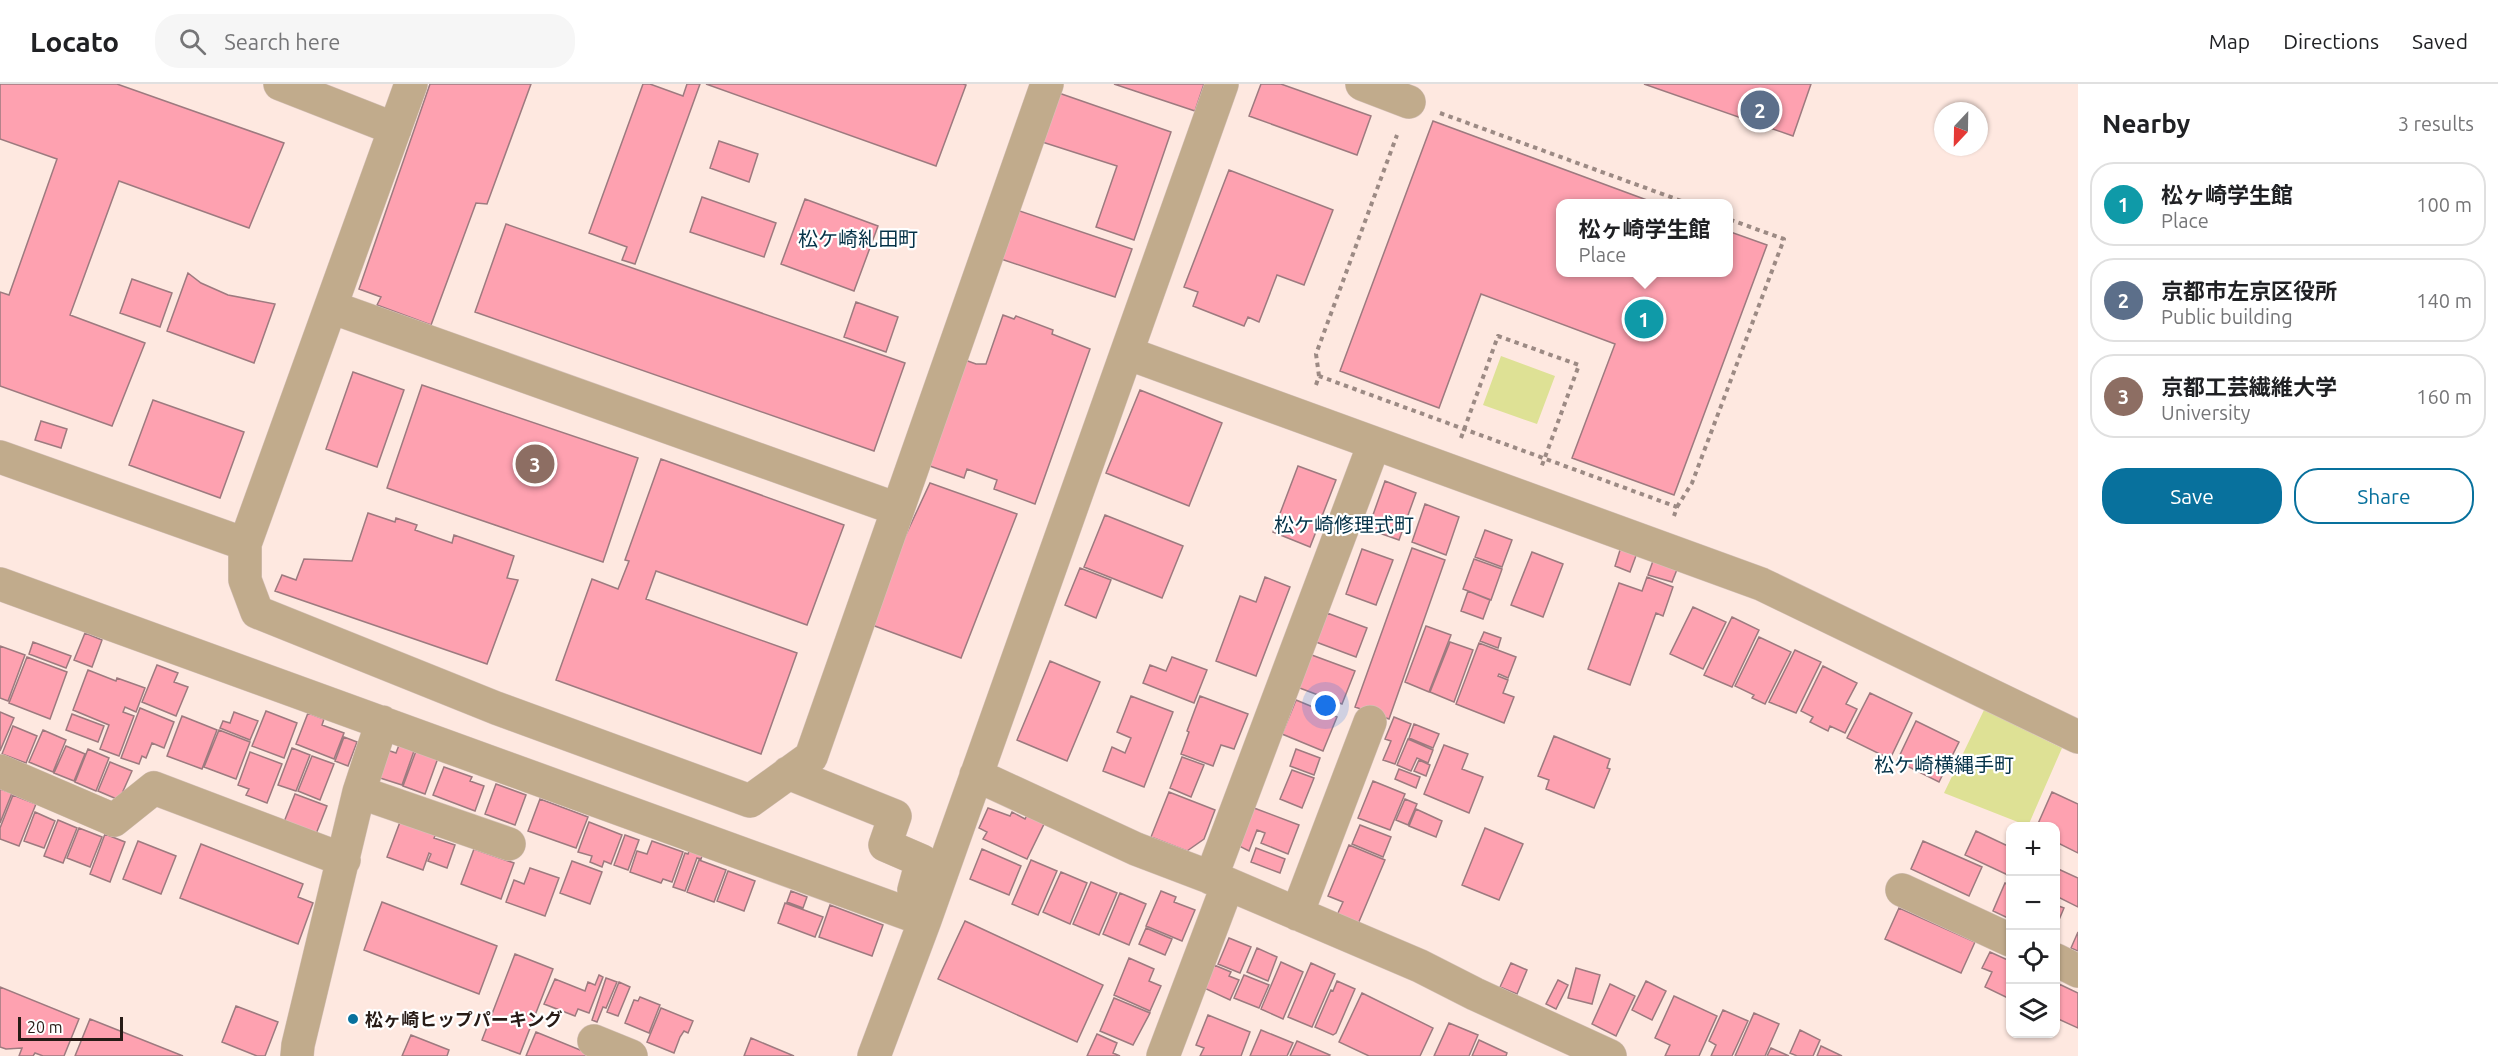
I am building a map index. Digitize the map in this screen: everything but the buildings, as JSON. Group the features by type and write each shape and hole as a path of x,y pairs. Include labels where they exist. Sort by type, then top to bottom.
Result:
{"street":[{"path":"280,84 395,129"},
{"path":"411,84 245,544 245,580 257,612 496,708 750,801 811,757 1047,84"},
{"path":"874,1056 1222,84"},
{"path":"1362,84 1409,102"},
{"path":"331,307 897,509"},
{"path":"1127,353 1761,584 2078,737"},
{"path":"1163,1056 1220,881 1374,444"},
{"path":"0,457 245,544"},
{"path":"0,584 382,722 928,910"},
{"path":"297,1056 359,792 382,722"},
{"path":"1297,914 1370,722"},
{"path":"0,771 114,820 154,788 344,860"},
{"path":"788,773 895,816 885,845 922,861 914,890 928,910"},
{"path":"976,774 1136,849 1220,881 1420,966 1595,1053"},
{"path":"359,792 509,844"},
{"path":"1902,890 2006,938"},
{"path":"2060,962 2078,970"},
{"path":"594,1041 632,1056"}],"path":[{"path":"1304,418 1319,376 1316,354 1409,102 1673,199"},
{"path":"1663,548 1677,507 1692,483 1784,239 1733,221"},
{"path":"1449,471 1498,336 1569,361 1579,365 1530,500"},
{"path":"1319,376 1677,507"}],"green space":[{"path":"1501,356 1555,376 1537,424 1483,405"},
{"path":"1984,710 2062,748 2030,822 2018,822 1944,793"}],"place":[{"name":"京都市左京区役所","path":"1760,110"},
{"name":"松ヶ崎学生館","path":"1644,319"},
{"name":"京都工芸繊維大学","path":"535,464"},
{"name":"松ヶ崎ヒップパーキング","path":"353,1019"}],"district":[{"name":"松ケ崎糺田町","path":"858,238"},
{"name":"松ケ崎修理式町","path":"1344,524"},
{"name":"松ケ崎横縄手町","path":"1944,764"}]}
